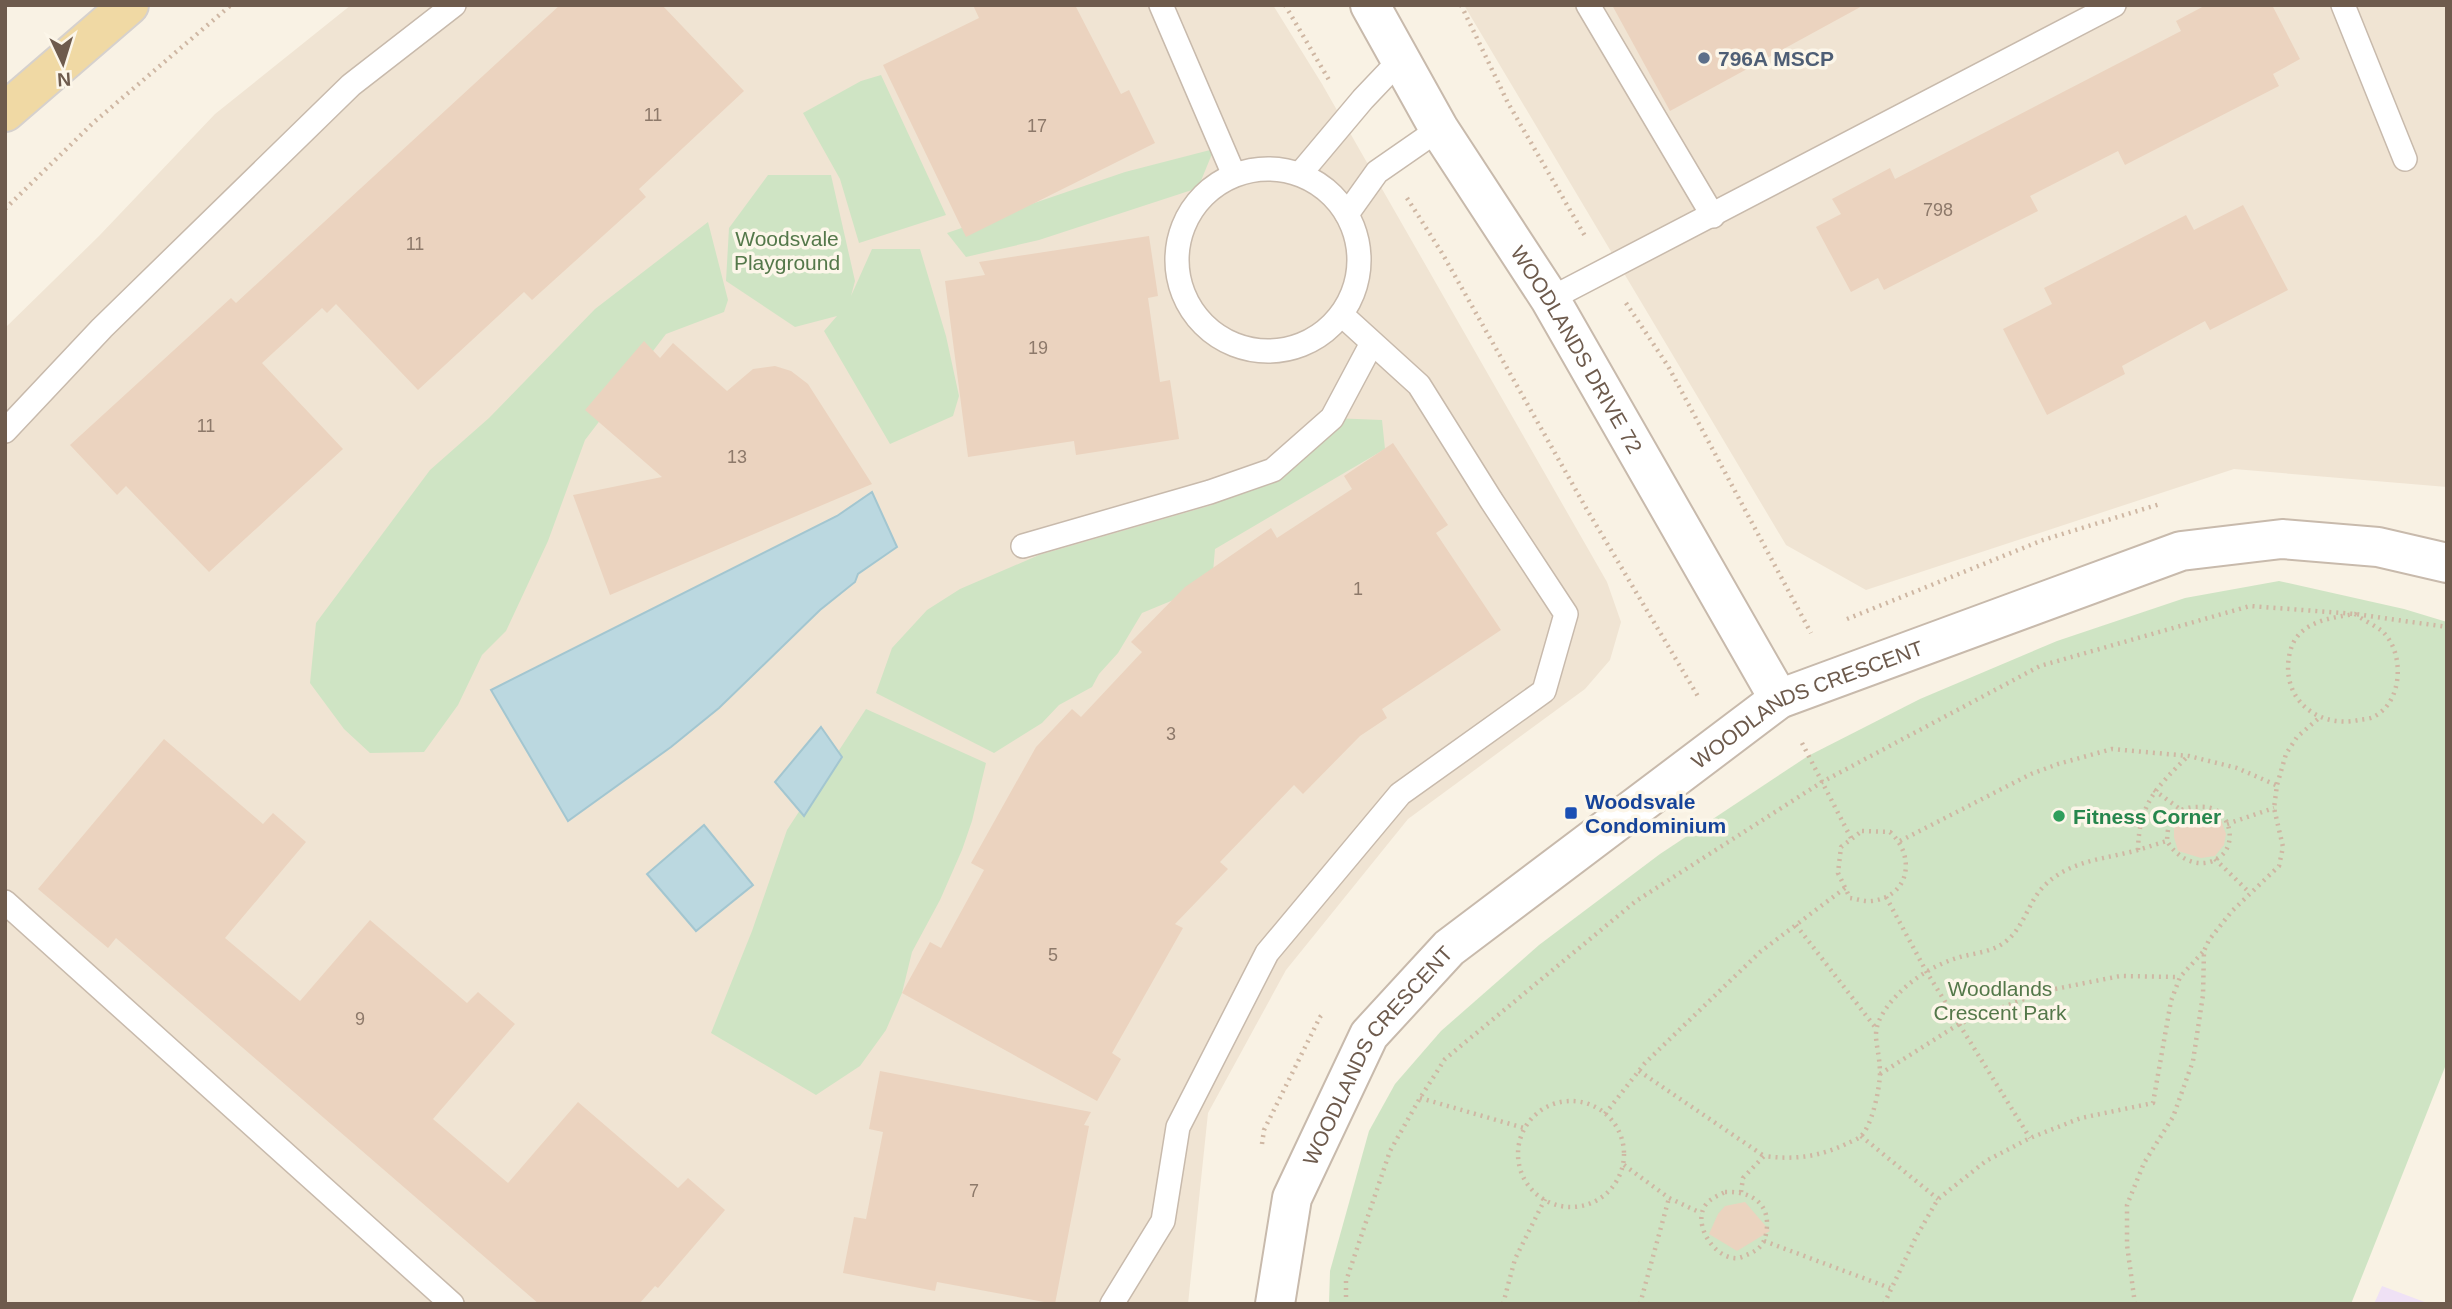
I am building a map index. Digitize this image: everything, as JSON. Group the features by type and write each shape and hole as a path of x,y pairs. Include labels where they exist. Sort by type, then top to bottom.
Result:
{"main road":[{"path":"5,112 129,5"}],"street":[{"name":"WOODLANDS DRIVE 72","path":"1370,5 1402,58 1439,130 1550,299 1779,699"},
{"name":"WOODLANDS CRESCENT","path":"1275,1304 1292,1198 1369,1035 1449,947 1779,699 2181,551 2282,539 2378,547 2447,562"}],"lane":[{"path":"5,431 102,328 351,85 454,5"},
{"path":"1161,5 1234,174"},
{"path":"1588,5 1713,216"},
{"path":"1550,299 2114,5"},
{"path":"2343,5 2404,159"},
{"path":"1300,174 1349,115 1402,58"},
{"path":"1347,214 1377,172 1439,130"},
{"path":"1267,169 1300,174 1326,190 1347,214 1359,247 1357,282 1342,315 1316,339 1274,352 1231,345 1196,320 1177,281 1177,237 1198,200 1234,174 1267,169"},
{"path":"1112,1304 1163,1221 1178,1127 1267,953 1399,794 1544,691 1566,614 1419,385 1342,315"},
{"path":"1023,546 1210,492 1273,470 1332,418 1372,343"},
{"path":"5,902 452,1304"}],"path":[{"path":"5,209 93,123 231,5"},
{"path":"1285,5 1349,115"},
{"path":"1461,5 1508,103 1605,270 1668,366 1811,633"},
{"path":"1387,166 1442,253 1579,496 1699,699"},
{"path":"1346,1304 1346,1282 1390,1151 1445,1059 1636,901 1822,782 2040,666 2250,606 2355,614 2447,627"},
{"path":"2355,614 2383,632 2396,655 2397,678 2391,700 2374,717 2348,722 2319,718 2299,702 2290,685 2290,650 2300,634 2319,620 2355,614"},
{"path":"1779,699 1852,838"},
{"path":"1884,1304 1938,1199 1986,1161 2031,1138 2081,1118 2152,1103 2164,1032 2180,977 2204,951 2209,940 2232,911 2278,866 2283,847 2274,808 2277,785 2286,754 2297,737 2319,718"},
{"path":"1900,841 2031,774 2112,750 2189,756 2237,768 2277,785"},
{"path":"2137,850 2143,811 2154,790 2189,756"},
{"path":"2154,790 2180,809 2203,806 2217,810 2230,831 2229,846 2221,857 2196,863 2181,858 2167,841"},
{"path":"2227,824 2274,808"},
{"path":"2167,841 2171,822 2180,809"},
{"path":"1862,831 1890,832 1900,841 1906,868 1903,881 1895,893 1870,902 1850,898 1838,873 1841,847 1862,831"},
{"path":"1875,1027 1890,1003 1926,971 2005,942 2018,928 2043,887 2064,871 2080,863 2167,841"},
{"path":"2215,859 2250,893"},
{"path":"1605,1114 1639,1072 1760,952 1845,888"},
{"path":"1886,897 1926,971 2031,1138"},
{"path":"1639,1072 1764,1156 1786,1159 1825,1154 1861,1136 1876,1104 1880,1074 1875,1027 1796,925"},
{"path":"2135,1304 2127,1245 2127,1205 2144,1163 2173,1117 2193,1061 2203,995 2204,951"},
{"path":"1880,1074 1959,1024 2045,991 2120,976 2180,977"},
{"path":"1420,1098 1524,1128"},
{"path":"1564,1101 1582,1102 1598,1107 1620,1131 1624,1148 1623,1165 1617,1180 1605,1195 1589,1204 1571,1207 1553,1204 1536,1194 1525,1180 1518,1163 1518,1144 1524,1128 1534,1115 1564,1101"},
{"path":"1861,1136 1938,1199"},
{"path":"1741,1192 1744,1178 1764,1156"},
{"path":"1623,1165 1669,1198 1701,1213"},
{"path":"1725,1192 1751,1195 1762,1204 1767,1229 1764,1241 1758,1250 1746,1255 1735,1259 1725,1256 1707,1236 1701,1224 1701,1213 1706,1204 1725,1192"},
{"path":"1640,1304 1669,1198"},
{"path":"1503,1304 1515,1259 1545,1199"},
{"path":"1764,1241 1890,1288"}],"shaded area":[{"path":"351,5 1273,5 1322,84 1607,582 1621,622 1610,660 1585,689 1408,819 1286,970 1208,1113 1188,1304 5,1304 5,328 99,236 215,114"},
{"path":"1464,5 2447,5 2447,487 2234,469 1866,590 1786,545"},
{"path":"2382,1286 2430,1304 2374,1304"}],"green space":[{"path":"881,75 946,215 859,243 840,179 803,113 861,81"},
{"path":"1214,149 1198,188 1039,240 966,257 947,233 1125,172"},
{"name":"Woodsvale Playground","path":"768,175 831,175 855,281 851,296 872,249 920,249 946,336 959,396 953,416 890,444 824,331 837,316 795,327 726,281 729,228"},
{"path":"708,222 728,300 724,312 666,334 585,440 548,541 506,631 482,655 458,705 424,752 370,753 344,729 310,683 316,623 430,470 489,418 595,309"},
{"path":"1332,418 1382,420 1385,449 1215,549 1212,584 1142,613 1118,653 1099,674 1092,687 1059,705 1042,723 994,753 876,693 892,648 927,610 960,589 1039,555 1212,505"},
{"name":"Woodlands Crescent Park","path":"2279,581 2404,609 2447,622 2447,1062 2351,1304 1329,1304 1330,1271 1369,1131 1395,1084 1441,1031 1539,945 1660,854 1808,756 1920,699 2057,641 2185,598"},
{"path":"866,709 986,763 962,850 940,900 912,952 902,993 886,1030 860,1066 816,1095 711,1033 752,931 787,830"}],"water":[{"path":"872,492 897,547 858,574 855,582 820,610 719,708 671,747 568,821 491,690 837,516"},
{"path":"821,727 842,757 804,816 775,782"},
{"path":"704,825 753,885 696,931 647,874"}],"building":[{"path":"560,5 662,5 744,91 639,189 646,197 532,300 524,292 418,390 336,304 327,313 322,308 262,363 343,449 209,572 126,486 117,495 70,445 231,298 236,303"},
{"path":"973,5 1075,5 1121,94 1129,90 1155,143 966,237 883,65 979,18"},
{"name":"796A MSCP","path":"1612,5 1864,5 1670,111"},
{"path":"2206,5 2272,5 2300,59 2273,74 2279,86 2125,165 2118,151 2030,196 2038,211 1884,290 1878,278 1851,292 1816,227 1841,214 1832,199 1890,168 1895,179 2181,31 2176,21"},
{"path":"2243,205 2288,290 2210,330 2205,321 2122,366 2125,374 2047,415 2003,329 2052,304 2044,288 2186,215 2194,230"},
{"path":"1149,236 1158,296 1148,298 1160,382 1170,380 1179,439 1076,455 1074,441 968,457 945,281 985,275 979,262"},
{"path":"644,341 660,358 673,343 727,391 753,369 775,366 791,371 808,384 872,484 610,595 573,495 662,477 585,410"},
{"path":"1393,443 1448,525 1436,533 1501,630 1382,709 1387,718 1360,736 1303,794 1294,785 1220,862 1228,869 1175,924 1183,928 1112,1053 1121,1059 1097,1101 902,993 930,942 941,948 984,870 971,863 1036,747 1072,709 1081,717 1142,652 1131,642 1185,587 1271,528 1277,538 1352,489 1344,476"},
{"path":"164,739 263,824 273,813 306,842 225,938 300,1001 370,920 467,1003 478,992 515,1024 433,1119 508,1183 578,1102 678,1188 688,1178 725,1210 658,1288 655,1286 639,1304 539,1304 116,938 108,948 38,889"},
{"path":"2189,813 2219,814 2226,834 2224,845 2215,856 2201,858 2178,851 2174,827"},
{"path":"880,1071 1091,1112 1084,1125 1089,1126 1055,1304 937,1282 935,1291 843,1273 854,1217 866,1219 883,1132 869,1129"},
{"path":"1745,1202 1770,1231 1737,1251 1709,1234 1718,1214 1725,1206"}],"place":[{"name":"796A MSCP","path":"1704,58"},
{"name":"Woodsvale Condominium","path":"1571,813"},
{"name":"Fitness Corner","path":"2059,816"}]}
